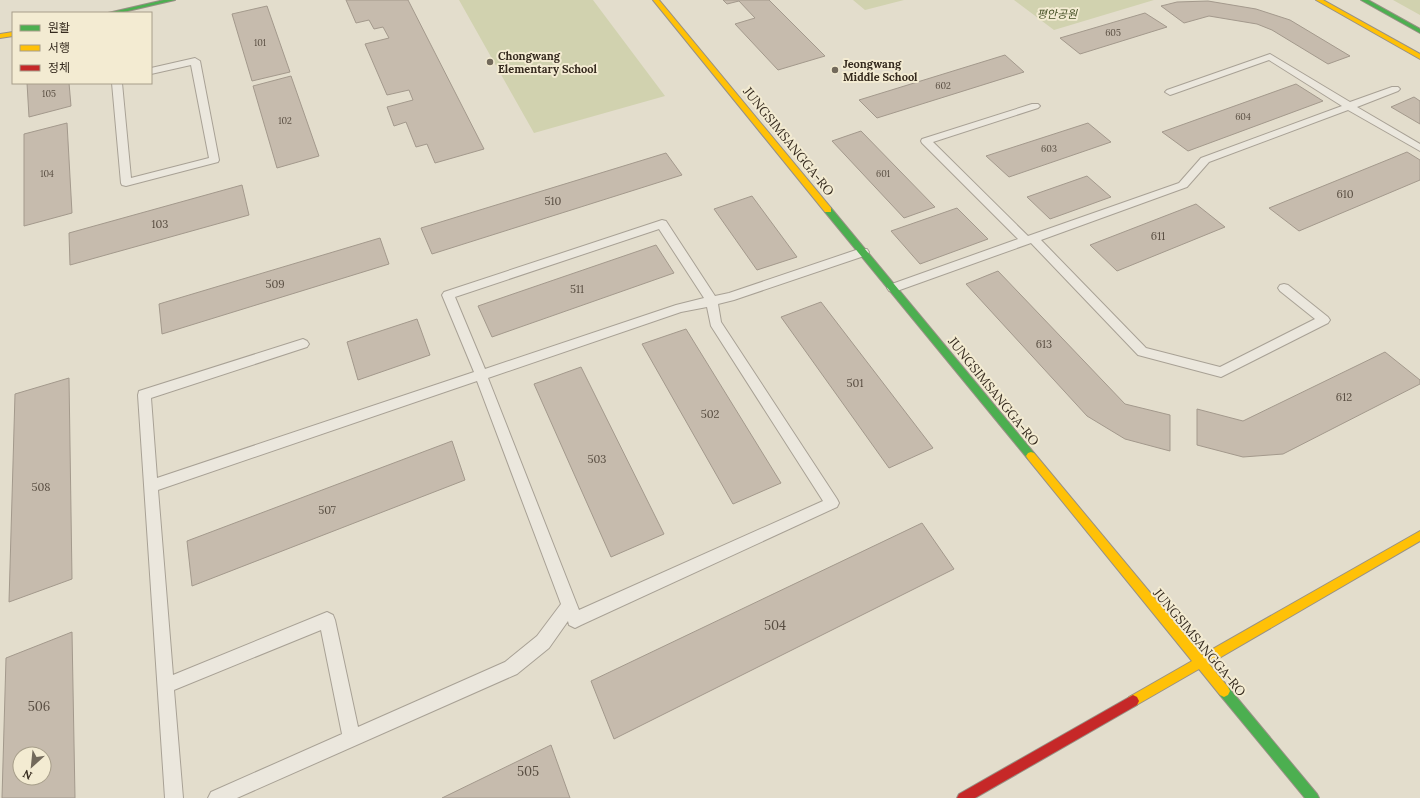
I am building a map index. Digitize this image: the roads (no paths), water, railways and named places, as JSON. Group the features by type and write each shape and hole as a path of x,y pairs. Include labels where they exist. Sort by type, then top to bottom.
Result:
{"street":[{"path":"116,12 172,0"},
{"name":"JUNGSIMSANGGA-RO","path":"656,0 1313,798"},
{"path":"1319,0 1420,58"},
{"path":"1364,0 1420,31"},
{"path":"0,36 12,34"},
{"path":"963,798 1420,536"}],"lane":[{"path":"1170,92 1270,57 1348,106 1420,148"},
{"path":"117,84 126,183 214,160 195,61 152,71"},
{"path":"893,288 1183,185 1205,160 1395,89"},
{"path":"1035,106 926,141 1030,240 1142,352 1221,372 1324,320 1284,288"},
{"path":"662,224 712,301 715,323 832,503 575,620 568,606 481,375 448,295 662,224"},
{"path":"151,486 680,308 730,297 863,252"},
{"path":"174,798 144,395 303,344"},
{"path":"217,798 511,668 543,642 568,606"},
{"path":"165,686 327,620 352,739"}],"place":[{"name":"Chongwang Elementary School","path":"490,62"},
{"name":"Jeongwang Middle School","path":"835,70"}],"park label":[{"name":"평안공원","path":"1057,14"}]}
